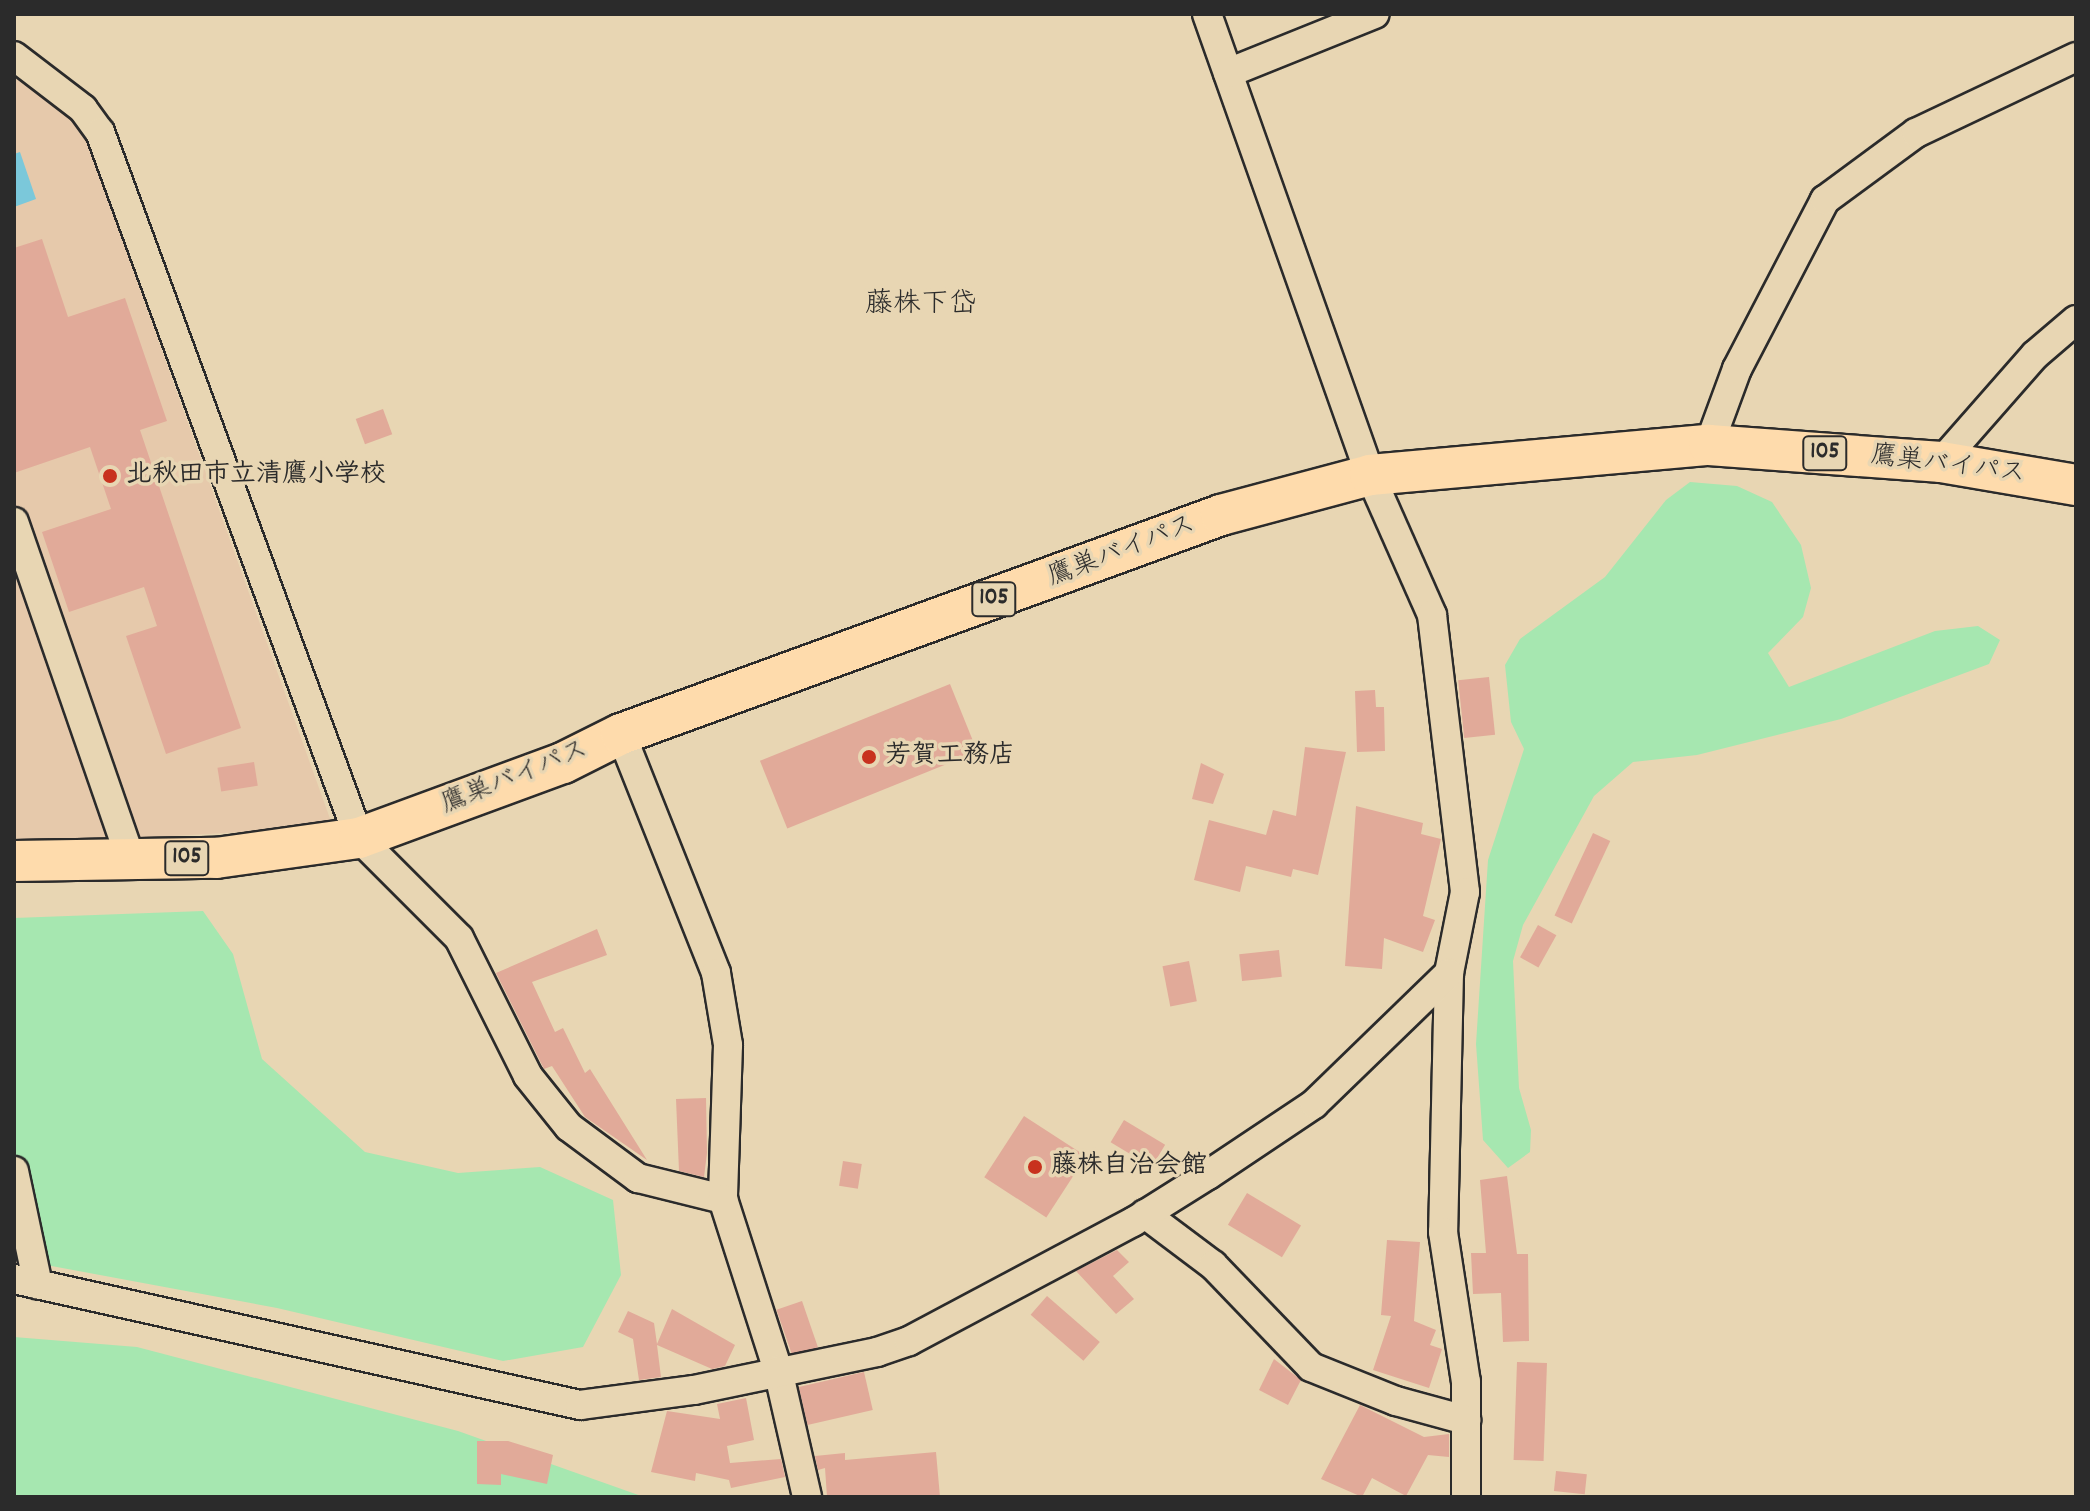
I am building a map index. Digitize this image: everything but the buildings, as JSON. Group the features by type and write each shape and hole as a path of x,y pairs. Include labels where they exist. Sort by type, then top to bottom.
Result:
{"highway":[{"name":"鷹巣バイパス","path":"14,861 216,858 359,838 563,763 621,734 1221,515 1370,475 1709,445 1941,462 2076,485"}],"street":[{"path":"1207,14 1370,475 1432,615 1465,892 1449,973 1443,1232 1466,1420 1466,1497"},
{"path":"1228,73 1375,14"},
{"path":"14,56 83,109 100,132 359,838 459,938 528,1076 569,1127 638,1178 723,1199"},
{"path":"1709,445 1737,369 1825,200 1916,133 2076,57"},
{"path":"1941,462 2035,355 2076,320"},
{"path":"14,522 131,859"},
{"path":"621,734 716,973 728,1045 723,1199 778,1370 807,1497"},
{"path":"14,1171 26,1282 580,1405 694,1390 909,1341 1145,1214 1314,1104 1449,973"},
{"path":"1145,1214 1213,1265 1311,1367 1396,1401 1466,1420"}],"shaded area":[{"name":"北秋田市立清鷹小学校","path":"14,50 81,125 333,827 14,845"}],"green space":[{"path":"1690,482 1737,486 1772,502 1801,545 1811,588 1803,617 1768,653 1789,687 1935,631 1978,626 2000,640 1989,664 1841,719 1697,755 1633,762 1594,796 1523,925 1513,961 1519,1088 1531,1130 1530,1152 1508,1168 1483,1140 1476,1044 1488,860 1524,749 1511,722 1505,665 1520,639 1605,577 1666,500"},
{"path":"203,911 233,954 262,1059 365,1152 458,1173 540,1167 613,1200 621,1275 583,1347 503,1361 277,1308 14,1259 14,918"},
{"path":"14,1337 137,1347 458,1431 644,1497 14,1497"}],"water":[{"path":"20,152 36,199 14,207 14,154"}],"place":[{"name":"北秋田市立清鷹小学校","path":"110,476"},
{"name":"芳賀工務店","path":"869,757"},
{"name":"藤株自治会館","path":"1035,1167"}],"district":[{"name":"藤株下岱","path":"921,306"}]}
